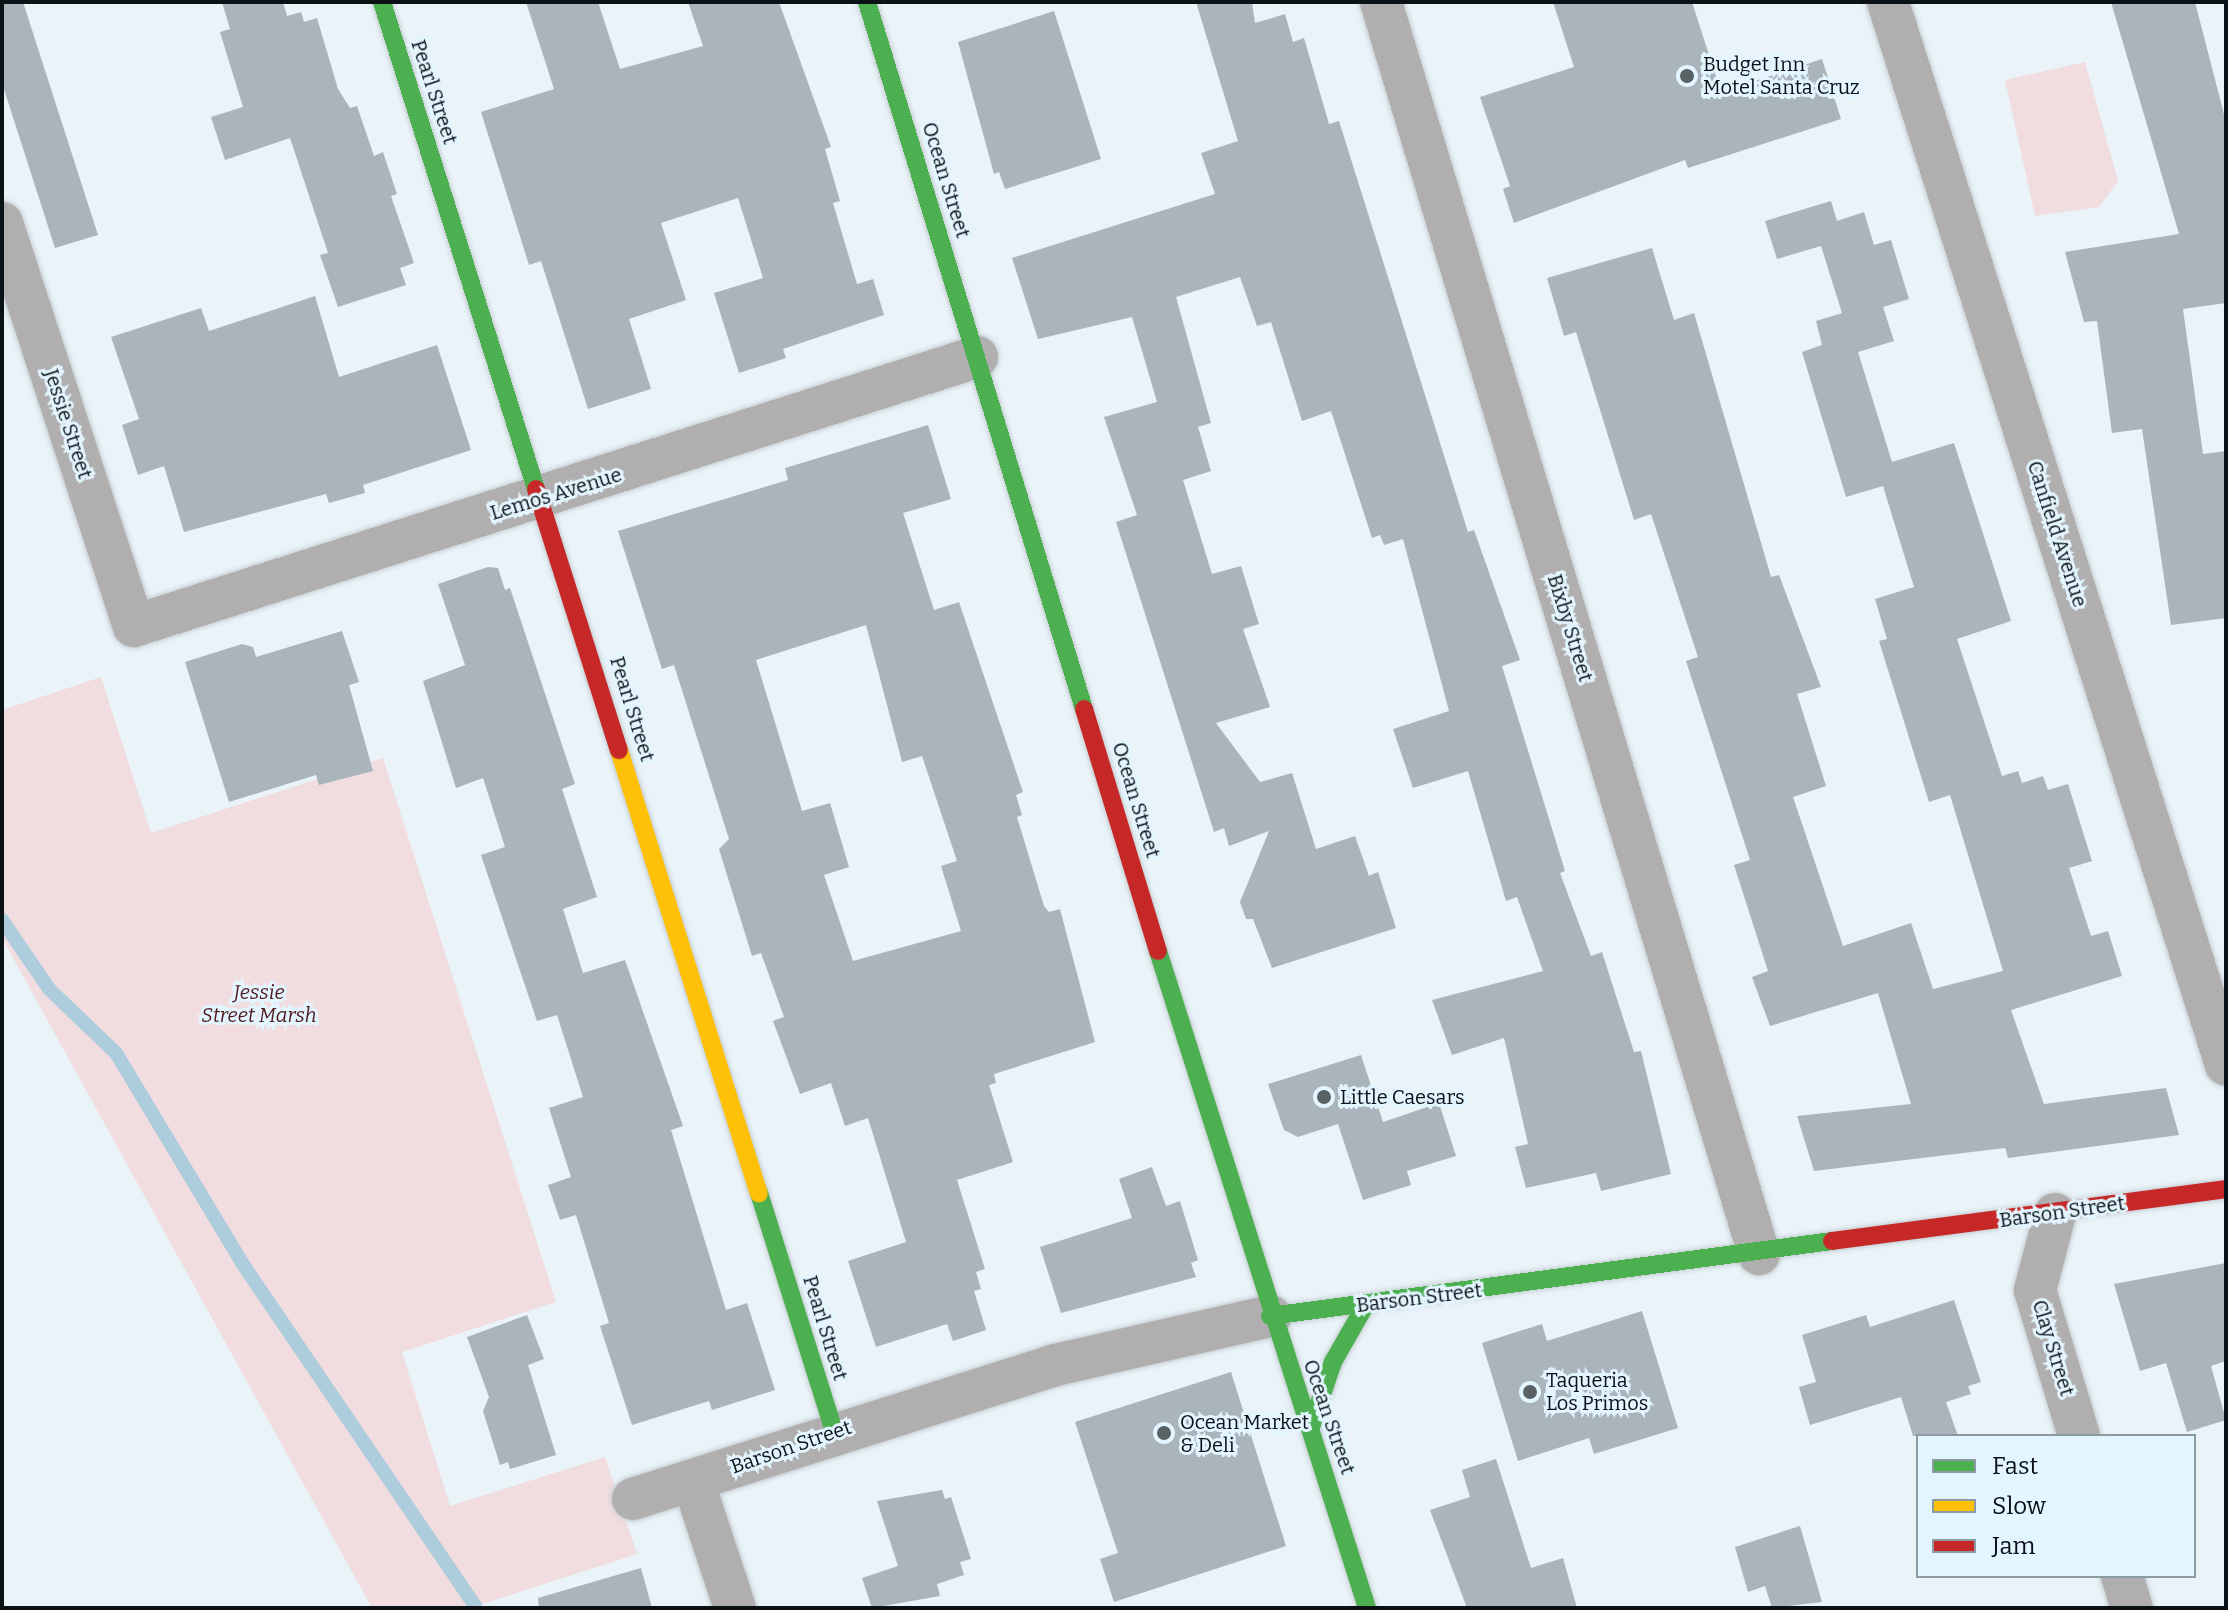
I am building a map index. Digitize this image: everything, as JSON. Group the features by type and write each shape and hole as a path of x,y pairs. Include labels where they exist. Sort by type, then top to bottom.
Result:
{"street":[{"name":"Pearl Street","path":"382,2 542,499 834,1431"},
{"name":"Ocean Street","path":"867,2 1270,1316 1312,1424 1367,1608"},
{"name":"Bixby Street","path":"1381,2 1759,1254"},
{"name":"Canfield Avenue","path":"1888,2 2226,1065"},
{"name":"Jessie Street","path":"2,223 134,626"},
{"name":"Lemos Avenue","path":"134,626 542,499 977,357"},
{"name":"Barson Street","path":"633,1499 834,1431 1055,1365 1270,1316 1759,1254 2226,1189"},
{"name":"Clay Street","path":"2055,1214 2035,1290 2078,1434"},
{"path":"1312,1424 1333,1362 1365,1306"},
{"path":"693,1481 735,1608"},
{"path":"2123,1578 2132,1608"}],"green space":[{"path":"2085,62 2118,181 2099,207 2035,216 2005,80"},
{"name":"Jessie Street Marsh","path":"101,677 151,833 383,758 556,1302 402,1352 450,1506 605,1457 637,1554 470,1608 372,1608 2,938 2,710"}],"building":[{"path":"2,2 23,2 98,235 55,248 2,83"},
{"path":"222,2 283,2 287,16 301,12 304,22 317,18 338,89 350,108 357,106 374,156 383,152 397,194 391,196 414,263 400,268 406,285 338,307 320,255 328,253 290,138 225,160 211,117 243,107 220,32 230,29"},
{"path":"526,2 598,2 620,69 703,46 688,2 779,2 831,147 825,149 840,201 833,203 857,284 873,279 884,315 783,349 786,358 739,373 714,293 763,278 738,198 661,223 686,300 629,319 651,389 588,409 541,261 529,265 481,112 554,89"},
{"path":"1196,2 1252,2 1255,23 1285,14 1293,42 1304,38 1329,124 1339,121 1468,532 1474,530 1520,660 1502,666 1565,871 1560,873 1591,956 1602,952 1634,1052 1641,1051 1671,1174 1601,1191 1596,1173 1526,1188 1515,1147 1528,1144 1504,1038 1452,1055 1432,1000 1543,971 1517,897 1506,901 1468,771 1413,788 1393,729 1449,711 1403,539 1384,545 1380,535 1372,538 1331,411 1302,421 1271,322 1257,326 1240,277 1176,297 1211,423 1198,427 1211,471 1183,480 1212,574 1241,566 1259,624 1243,629 1270,707 1216,723 1260,782 1292,773 1316,849 1355,836 1369,876 1378,872 1396,928 1272,968 1253,919 1246,919 1240,902 1269,831 1229,846 1224,828 1214,832 1116,522 1137,515 1104,417 1157,402 1132,317 1038,339 1012,258 1215,194 1201,153 1238,141"},
{"path":"1553,2 1692,2 1721,92 1822,59 1841,119 1688,168 1685,160 1514,223 1503,189 1510,186 1480,97 1574,67"},
{"path":"2111,2 2195,2 2226,122 2226,303 2183,309 2203,454 2226,451 2226,618 2171,625 2142,429 2112,433 2097,321 2084,322 2065,252 2179,234"},
{"path":"1054,11 1101,159 1005,189 999,172 994,174 958,42"},
{"path":"1831,201 1837,221 1864,212 1874,245 1891,240 1909,299 1883,307 1894,341 1858,352 1892,462 1954,443 2011,621 1957,639 2002,776 2018,771 2022,783 2043,776 2048,790 2068,784 2092,861 2069,868 2091,936 2108,931 2122,976 2011,1010 2044,1104 2166,1088 2179,1135 2008,1158 2005,1148 1814,1171 1797,1116 1911,1104 1878,993 1770,1026 1752,977 1768,971 1734,865 1750,860 1686,661 1698,657 1651,514 1634,520 1576,332 1564,336 1547,278 1652,248 1674,320 1694,313 1771,577 1779,575 1821,687 1797,694 1826,786 1793,797 1843,946 1911,923 1933,989 2003,971 1950,795 1929,802 1879,641 1887,639 1875,599 1914,587 1883,486 1846,497 1802,352 1822,345 1816,321 1842,313 1821,246 1777,259 1765,221"},
{"path":"315,296 339,377 437,345 471,450 363,485 365,493 329,503 326,494 184,532 164,466 138,475 122,425 139,419 111,337 201,308 209,331"},
{"path":"928,425 951,499 903,513 934,610 959,602 1023,792 1016,795 1022,815 1017,817 1044,906 1049,912 1060,909 1095,1042 994,1074 996,1083 989,1085 1013,1162 957,1180 985,1269 976,1272 981,1289 974,1291 986,1330 953,1341 947,1324 876,1347 848,1261 906,1242 868,1118 845,1126 831,1083 800,1094 773,1021 784,1017 761,953 752,956 719,849 729,839 674,665 662,669 618,531 788,480 785,468","holes":["866,625 902,762 922,756 957,861 941,866 961,931 853,961 824,875 849,867 830,803 802,811 756,660"]},
{"path":"488,567 498,568 505,590 510,588 575,784 562,789 597,897 563,909 583,973 625,960 683,1126 671,1130 726,1310 747,1303 775,1390 712,1410 709,1401 632,1425 600,1326 609,1323 576,1215 560,1220 548,1185 571,1177 549,1108 583,1097 557,1015 537,1021 481,855 505,847 483,778 456,788 423,681 465,665 438,584"},
{"path":"342,631 359,682 349,685 373,771 319,785 316,775 229,802 185,662 242,644 253,647 256,657"},
{"path":"1361,1055 1383,1122 1439,1103 1456,1156 1407,1171 1411,1185 1363,1200 1338,1124 1298,1137 1284,1130 1268,1084"},
{"path":"1152,1167 1166,1206 1180,1201 1198,1260 1191,1263 1196,1277 1061,1313 1040,1247 1132,1218 1119,1179"},
{"path":"2226,1263 2226,1361 2211,1366 2226,1420 2187,1432 2166,1363 2140,1371 2114,1284"},
{"path":"1954,1300 1981,1382 1968,1386 1971,1394 1946,1402 1957,1434 1913,1436 1901,1397 1810,1425 1799,1387 1816,1382 1802,1335 1866,1315 1870,1327"},
{"path":"1642,1311 1678,1428 1594,1454 1589,1438 1518,1461 1482,1343 1542,1324 1547,1341"},
{"path":"527,1315 544,1359 528,1365 556,1455 510,1469 508,1462 500,1465 483,1411 489,1397 467,1337"},
{"path":"1231,1372 1286,1546 1114,1602 1100,1559 1118,1553 1075,1422"},
{"path":"1496,1459 1531,1568 1563,1558 1577,1608 1467,1608 1430,1510 1470,1497 1462,1470"},
{"path":"942,1490 945,1499 951,1497 971,1559 960,1562 964,1575 937,1584 940,1596 872,1608 862,1578 898,1566 877,1501"},
{"path":"1800,1526 1822,1602 1772,1608 1765,1586 1748,1592 1735,1547"},
{"path":"641,1568 652,1608 539,1608 538,1598"}],"waterway":[{"name":"Jessie Street Marsh","path":"2,920 49,989 116,1053 242,1263 475,1606"}],"traffic: fast":[{"path":"382,2 536,489"},
{"path":"867,2 1084,709"},
{"path":"1158,951 1367,1608"},
{"path":"759,1193 834,1431"},
{"path":"1270,1316 1832,1241"},
{"path":"1312,1424 1333,1362 1365,1306"}],"traffic: slow":[{"path":"619,750 759,1193"}],"traffic: jam":[{"path":"536,489 619,750"},
{"path":"1084,709 1158,951"},
{"path":"1832,1241 2226,1189"}],"place":[{"name":"Budget Inn Motel Santa Cruz","path":"1687,76"},
{"name":"Little Caesars","path":"1324,1097"},
{"name":"Taqueria Los Primos","path":"1530,1392"},
{"name":"Ocean Market & Deli","path":"1164,1433"}]}
